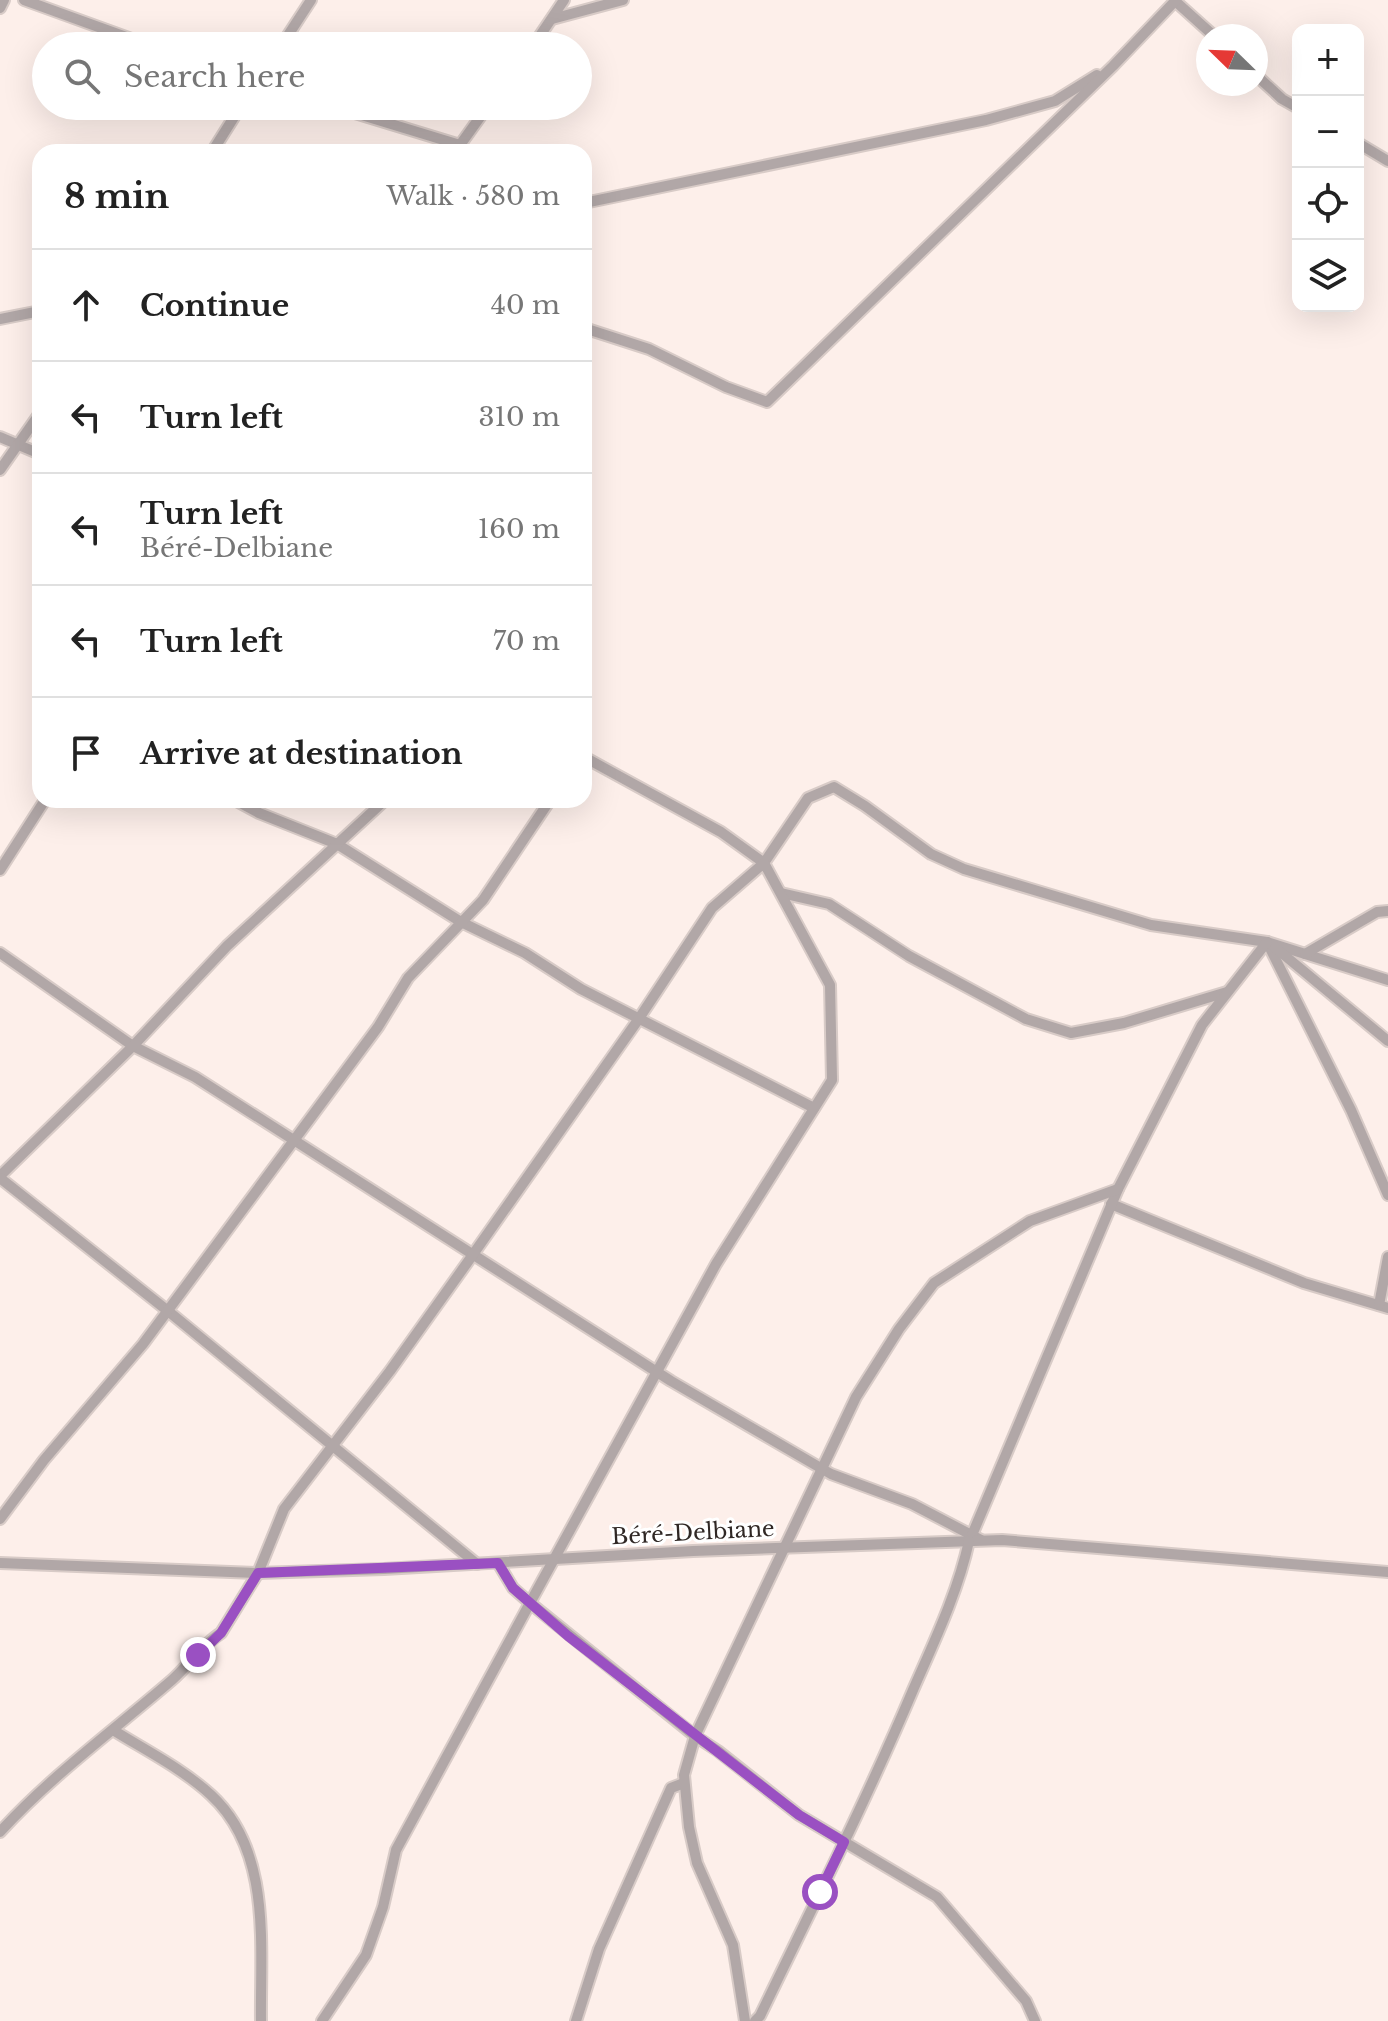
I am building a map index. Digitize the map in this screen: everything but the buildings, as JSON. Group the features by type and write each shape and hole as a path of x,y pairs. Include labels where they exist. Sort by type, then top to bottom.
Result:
{"street":[{"path":"0,8 4,0"},
{"path":"24,0 112,32"},
{"path":"290,32 311,0"},
{"path":"543,32 564,0"},
{"path":"552,19 623,0"},
{"path":"592,331 649,349 726,387 767,402 1113,66 1175,0 1201,24"},
{"path":"592,201 986,120 1055,101 1113,66"},
{"path":"1268,86 1292,105"},
{"path":"217,144 232,120"},
{"path":"374,120 446,144"},
{"path":"461,144 478,120"},
{"path":"1364,147 1388,161"},
{"path":"0,319 32,313"},
{"path":"0,470 32,425"},
{"path":"0,437 32,451"},
{"path":"322,2021 366,1955 383,1907 396,1850 716,1264 832,1080 830,985 764,863 721,832 592,761"},
{"path":"0,1832 26,1804 182,1671 221,1633 258,1573 284,1509 390,1371 638,1020 712,908 764,863 808,798 834,787 931,854 964,869 1151,925 1267,942 1388,980"},
{"path":"0,870 40,808"},
{"path":"250,808 337,844 461,922 525,953 581,989 814,1108"},
{"path":"376,808 227,946 133,1046 0,1177 477,1564"},
{"path":"0,1519 44,1460 143,1344 378,1027 408,978 483,900 545,808"},
{"path":"781,893 829,904 909,956 1026,1019 1071,1033 1124,1023 1228,992"},
{"path":"1305,954 1377,912 1388,911"},
{"path":"755,2021 893,1739 935,1638 970,1538 1118,1189 1202,1025 1267,942"},
{"path":"1267,942 1388,1041"},
{"path":"1267,942 1351,1110 1388,1195"},
{"path":"0,953 133,1046 195,1077 657,1372 821,1468 912,1504 970,1538 1388,1572"},
{"path":"745,2021 733,1945 697,1863 689,1827 684,1775 695,1736 856,1397 899,1329 934,1283 1030,1221 1118,1189"},
{"path":"1111,1204 1282,1274 1384,1307 1388,1257"},
{"name":"Béré-Delbiane","path":"0,1563 258,1573 970,1538"},
{"path":"498,1563 513,1588 530,1603 695,1736 799,1815 937,1897 1026,2001 1035,2021"},
{"path":"113,1730 210,1794 238,1826 249,1853 257,1887 259,2019"},
{"path":"576,2021 599,1949 671,1788 684,1783"}],"route":[{"path":"198,1655 221,1633 258,1573 498,1563 513,1588 568,1636 799,1815 844,1842 820,1892"}]}
